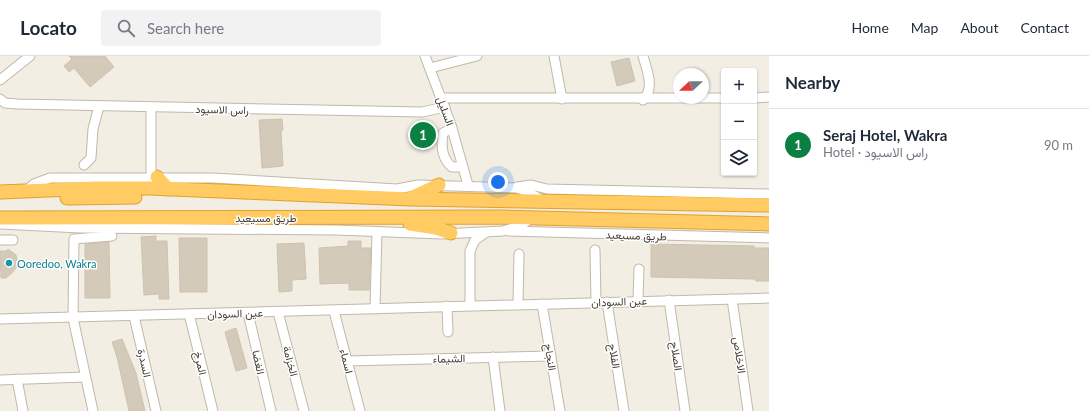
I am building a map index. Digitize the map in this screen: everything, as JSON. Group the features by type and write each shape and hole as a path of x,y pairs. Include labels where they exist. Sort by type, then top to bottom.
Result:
{"highway":[{"path":"154,177 168,189"},
{"path":"411,199 445,185"},
{"name":"طريق مسيعيد","path":"0,192 97,188 168,189 223,193 411,199 769,205"},
{"path":"0,200 223,193"},
{"path":"347,217 423,225 455,233"},
{"name":"طريق مسيعيد","path":"0,218 531,218 769,224"}],"street":[{"path":"0,80 30,56"},
{"name":"السليل","path":"425,56 452,128 468,186"},
{"path":"430,68 477,56"},
{"path":"554,56 562,99"},
{"path":"643,56 651,88 649,94 643,100"},
{"name":"راس الاسيود","path":"0,99 5,103 18,104 151,108 422,112 443,102 562,99 643,100 721,98"},
{"path":"757,98 769,98"},
{"path":"84,165 91,158 93,129 99,106"},
{"path":"151,108 154,177"},
{"path":"445,185 458,177 462,166 452,167 445,158 442,148 443,133 452,128"},
{"name":"طريق مسيعيد","path":"25,191 34,184 50,178 154,177 213,178 397,189 417,185 516,188 531,185 547,189 769,194"},
{"name":"طريق مسيعيد","path":"516,188 526,191 542,200"},
{"name":"طريق مسيعيد","path":"503,231 522,225 531,218"},
{"name":"طريق مسيعيد","path":"0,224 80,228 455,233 486,233 503,231 769,238"},
{"path":"375,309 377,232"},
{"path":"455,233 464,238 470,251"},
{"path":"470,305 470,251 475,240 486,233"},
{"path":"93,411 73,318 74,239 112,236"},
{"path":"0,240 13,240"},
{"path":"596,250 596,302"},
{"path":"518,304 519,254"},
{"path":"638,300 639,269"},
{"name":"عين السودان","path":"0,319 334,311 638,300 769,298"},
{"name":"الاخلاص","path":"732,299 748,411"},
{"name":"الصلاح","path":"669,300 685,411"},
{"name":"الفلاح","path":"607,302 624,411"},
{"name":"النجاح","path":"542,304 560,411"},
{"path":"446,306 447,332"},
{"name":"اسماء","path":"334,311 360,411"},
{"name":"الخزامة","path":"278,312 304,411"},
{"name":"الغضا","path":"248,313 271,411"},
{"name":"المرخ","path":"190,314 213,411"},
{"name":"السدرة","path":"134,316 156,411"},
{"name":"الشيماء","path":"347,361 551,356"},
{"path":"494,357 500,411"},
{"path":"0,380 85,377"},
{"path":"17,379 23,411"}],"building":[{"path":"69,56 105,56 114,67 90,87 74,68 69,72 64,66 72,59"},
{"path":"629,58 635,81 617,86 611,62"},
{"path":"282,119 283,130 281,131 283,166 262,168 259,120"},
{"path":"156,236 156,241 167,241 169,299 159,299 159,294 144,295 141,237"},
{"path":"179,238 207,238 207,292 180,292"},
{"path":"348,241 361,241 361,248 371,248 369,290 349,290 349,283 320,284 319,248 348,246"},
{"path":"109,242 110,298 85,298 85,244"},
{"path":"304,243 306,279 292,280 292,291 279,292 277,244"},
{"path":"651,244 754,246 754,248 769,248 769,281 756,281 755,279 651,277"},
{"name":"Ooredoo, Wakra","path":"8,249 16,255 18,265 6,278 1,278 0,251 7,251"},
{"path":"236,328 247,368 236,371 225,332"},
{"path":"122,339 136,373 145,411 129,411 117,357 112,342"}],"place":[{"name":"Seraj Hotel, Wakra","path":"423,135"},
{"name":"Ooredoo, Wakra","path":"9,263"}]}
